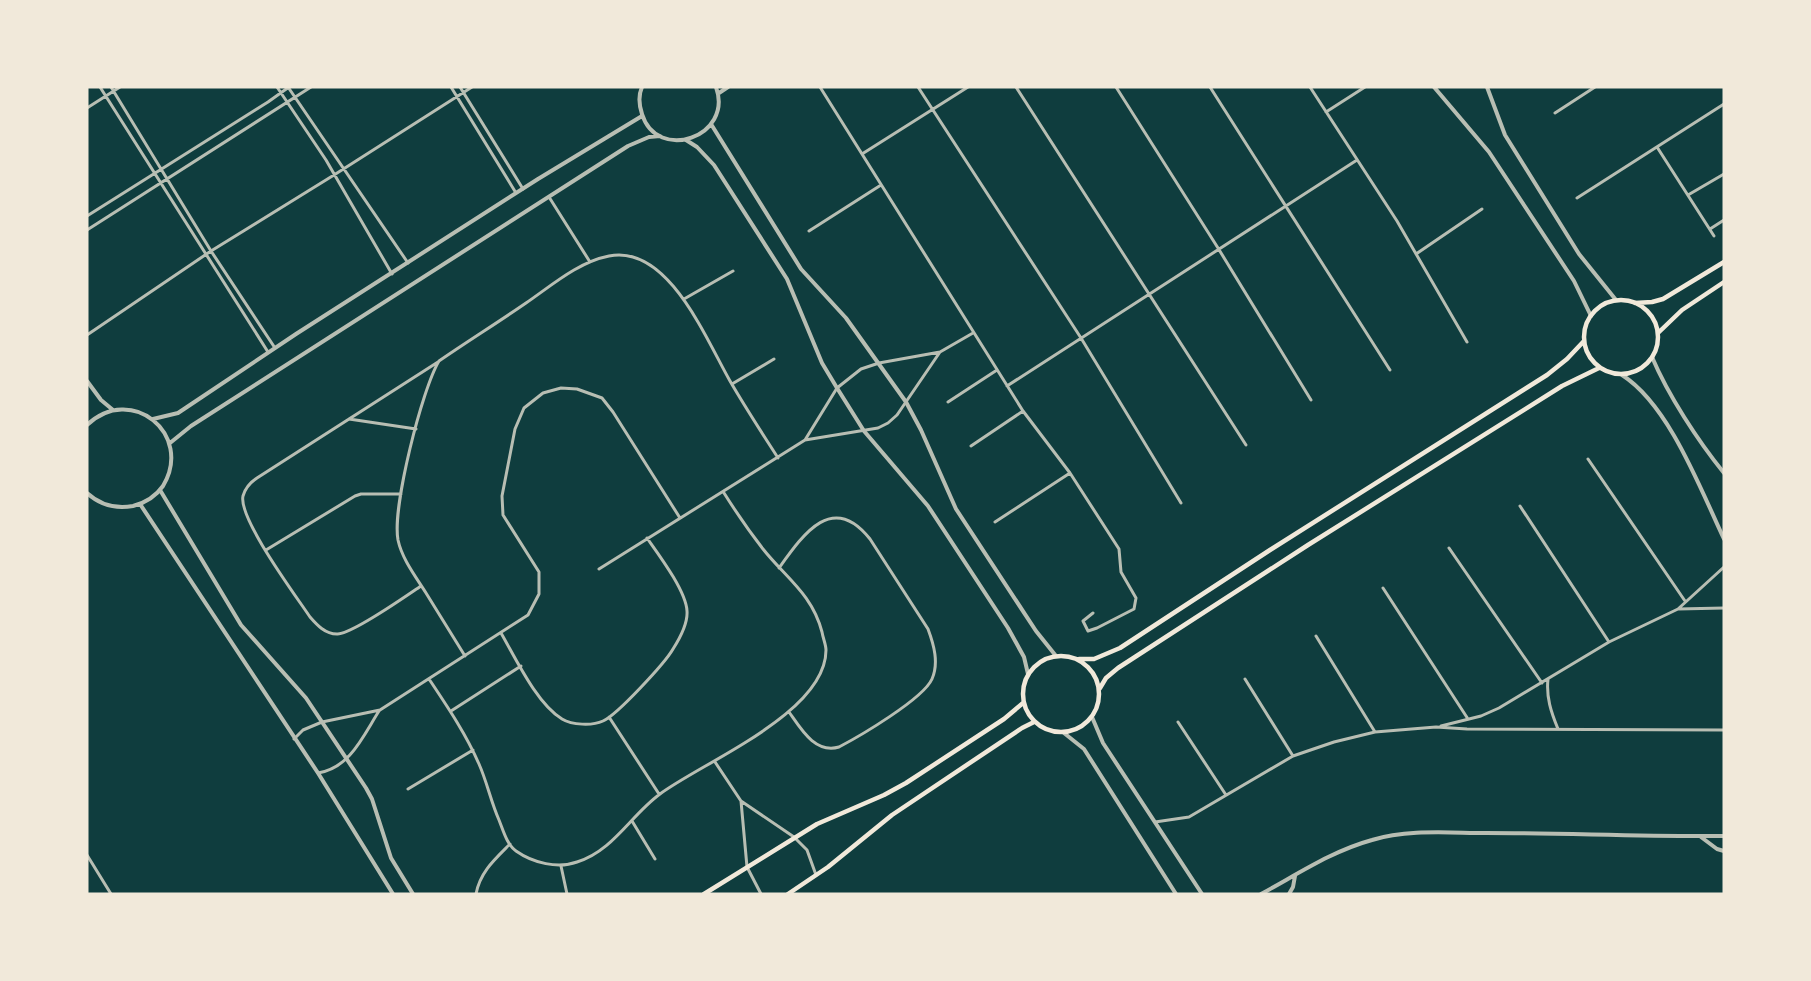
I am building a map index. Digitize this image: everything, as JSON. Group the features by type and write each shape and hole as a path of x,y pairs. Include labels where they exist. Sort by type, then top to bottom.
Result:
{"main road":[{"path":"1635,303 1646,310 1654,320 1658,341 1653,357 1634,372 1622,375 1610,373 1599,368 1592,361 1586,351 1584,341 1585,327 1598,308 1616,300 1635,303 1663,299 1724,262"},
{"path":"1658,333 1682,310 1724,282"},
{"path":"1079,659 1096,676 1100,688 1099,703 1092,717 1080,728 1064,733 1045,729 1028,714 1023,703 1024,683 1028,674 1040,662 1056,656 1094,658 1106,655 1127,643 1547,375 1568,359 1584,341"},
{"path":"1100,688 1106,678 1118,668 1299,551 1562,386 1599,368"},
{"path":"704,894 794,837 906,783 1004,719 1023,703"},
{"path":"788,894 816,875 906,804 1022,728 1035,722"}],"street":[{"path":"100,87 268,352"},
{"path":"87,108 112,89 120,87"},
{"path":"277,87 326,160 392,274"},
{"path":"87,216 288,87 408,263"},
{"path":"87,230 311,87"},
{"path":"451,87 516,194"},
{"path":"460,87 523,189"},
{"path":"87,335 211,251 334,176 472,87"},
{"path":"642,87 639,105 642,116 650,128 660,136 673,140 686,140 698,136 711,124 719,106 716,87"},
{"path":"718,93 728,87"},
{"path":"820,87 1023,411 1070,472 1119,549 1121,572 1136,598 1134,609 1088,631 1083,621 1093,613"},
{"path":"918,87 1081,338 1181,503"},
{"path":"862,154 968,87"},
{"path":"1016,87 1246,446"},
{"path":"1116,87 1311,400"},
{"path":"1210,87 1390,370"},
{"path":"1310,87 1416,254 1467,342"},
{"path":"1326,112 1364,87"},
{"path":"1434,87 1489,152 1574,281 1591,316"},
{"path":"1487,87 1505,135 1580,254 1616,300"},
{"path":"1555,113 1595,87"},
{"path":"112,89 211,251 275,348"},
{"path":"1577,198 1724,104"},
{"path":"153,419 178,413 268,352 642,116"},
{"path":"711,124 801,269 846,318 906,402 956,509 1036,631 1056,656"},
{"path":"170,443 191,426 628,146 649,137 660,136"},
{"path":"686,140 697,147 714,165 787,279 822,363 837,388 864,431 933,514 1008,628 1024,657 1028,674"},
{"path":"1657,147 1714,236"},
{"path":"1007,386 1357,160"},
{"path":"1688,195 1724,174"},
{"path":"809,231 881,185"},
{"path":"549,197 590,262"},
{"path":"1416,254 1482,209"},
{"path":"1710,229 1724,220"},
{"path":"421,586 355,628 339,635 328,633 310,617 266,550 244,506 242,498 245,490 257,478 590,262 610,256 626,255 641,258 668,280 684,299 732,384 778,458"},
{"path":"684,299 733,271"},
{"path":"806,440 837,388 861,369 879,363 940,352 974,332"},
{"path":"599,568 724,493 806,440 864,431 888,423 897,415 940,352"},
{"path":"1653,357 1668,389 1711,458 1724,473"},
{"path":"732,384 774,359"},
{"path":"439,361 432,372 424,395 401,494 399,541 407,564 465,656"},
{"path":"948,402 997,370"},
{"path":"1622,375 1634,383 1653,404 1691,468 1724,539"},
{"path":"87,381 101,400 113,410"},
{"path":"294,739 303,730 322,722 380,710 528,615 539,594 539,572 502,515 502,496 515,429 524,408 543,393 561,387 577,389 602,398 680,518"},
{"path":"87,424 96,416 113,410 134,410 153,419 163,430 170,443 172,460 169,476 160,490 151,499 140,504 124,508 107,506 90,498 87,493"},
{"path":"971,446 1023,411"},
{"path":"347,419 416,429"},
{"path":"1588,459 1685,601"},
{"path":"995,522 1070,472"},
{"path":"160,490 241,625 306,698 372,799 391,858 412,894"},
{"path":"429,679 451,711 473,750 494,809 510,844 516,851 532,859 561,866 576,863 591,856 612,842 659,795 715,762 789,712 820,674 826,650 816,613 803,593 754,537 724,493"},
{"path":"266,550 355,496 401,494"},
{"path":"140,504 318,773 393,894"},
{"path":"1520,506 1609,642"},
{"path":"779,568 800,541 822,522 835,517 846,518 862,529 870,539 928,629 934,645 935,671 931,681 908,703 838,747 830,750 823,748 803,731 789,712"},
{"path":"501,633 548,706 563,720 581,724 602,722 621,708 672,652 683,632 687,611 681,592 647,538"},
{"path":"1449,548 1542,683"},
{"path":"1436,727 1499,708 1609,642 1678,609 1724,567"},
{"path":"1383,588 1468,719"},
{"path":"1678,609 1724,608"},
{"path":"1316,636 1376,732"},
{"path":"451,711 521,666"},
{"path":"1245,679 1293,756"},
{"path":"1548,679 1547,692 1551,713 1558,729"},
{"path":"318,773 328,771 346,760 380,710"},
{"path":"609,717 659,795"},
{"path":"1092,717 1103,743 1202,894"},
{"path":"1178,722 1226,795"},
{"path":"1154,822 1189,817 1293,756 1334,742 1376,732 1436,727 1724,730"},
{"path":"1064,733 1084,749 1176,894"},
{"path":"408,789 473,750"},
{"path":"715,762 741,801 794,837 807,850 816,875"},
{"path":"741,801 747,867 761,894"},
{"path":"632,821 655,859"},
{"path":"1261,894 1342,850 1374,839 1410,833 1724,836"},
{"path":"1700,837 1724,851"},
{"path":"476,894 478,883 486,869 510,844"},
{"path":"87,855 111,894"},
{"path":"561,866 567,894"},
{"path":"1289,894 1295,875"}]}
